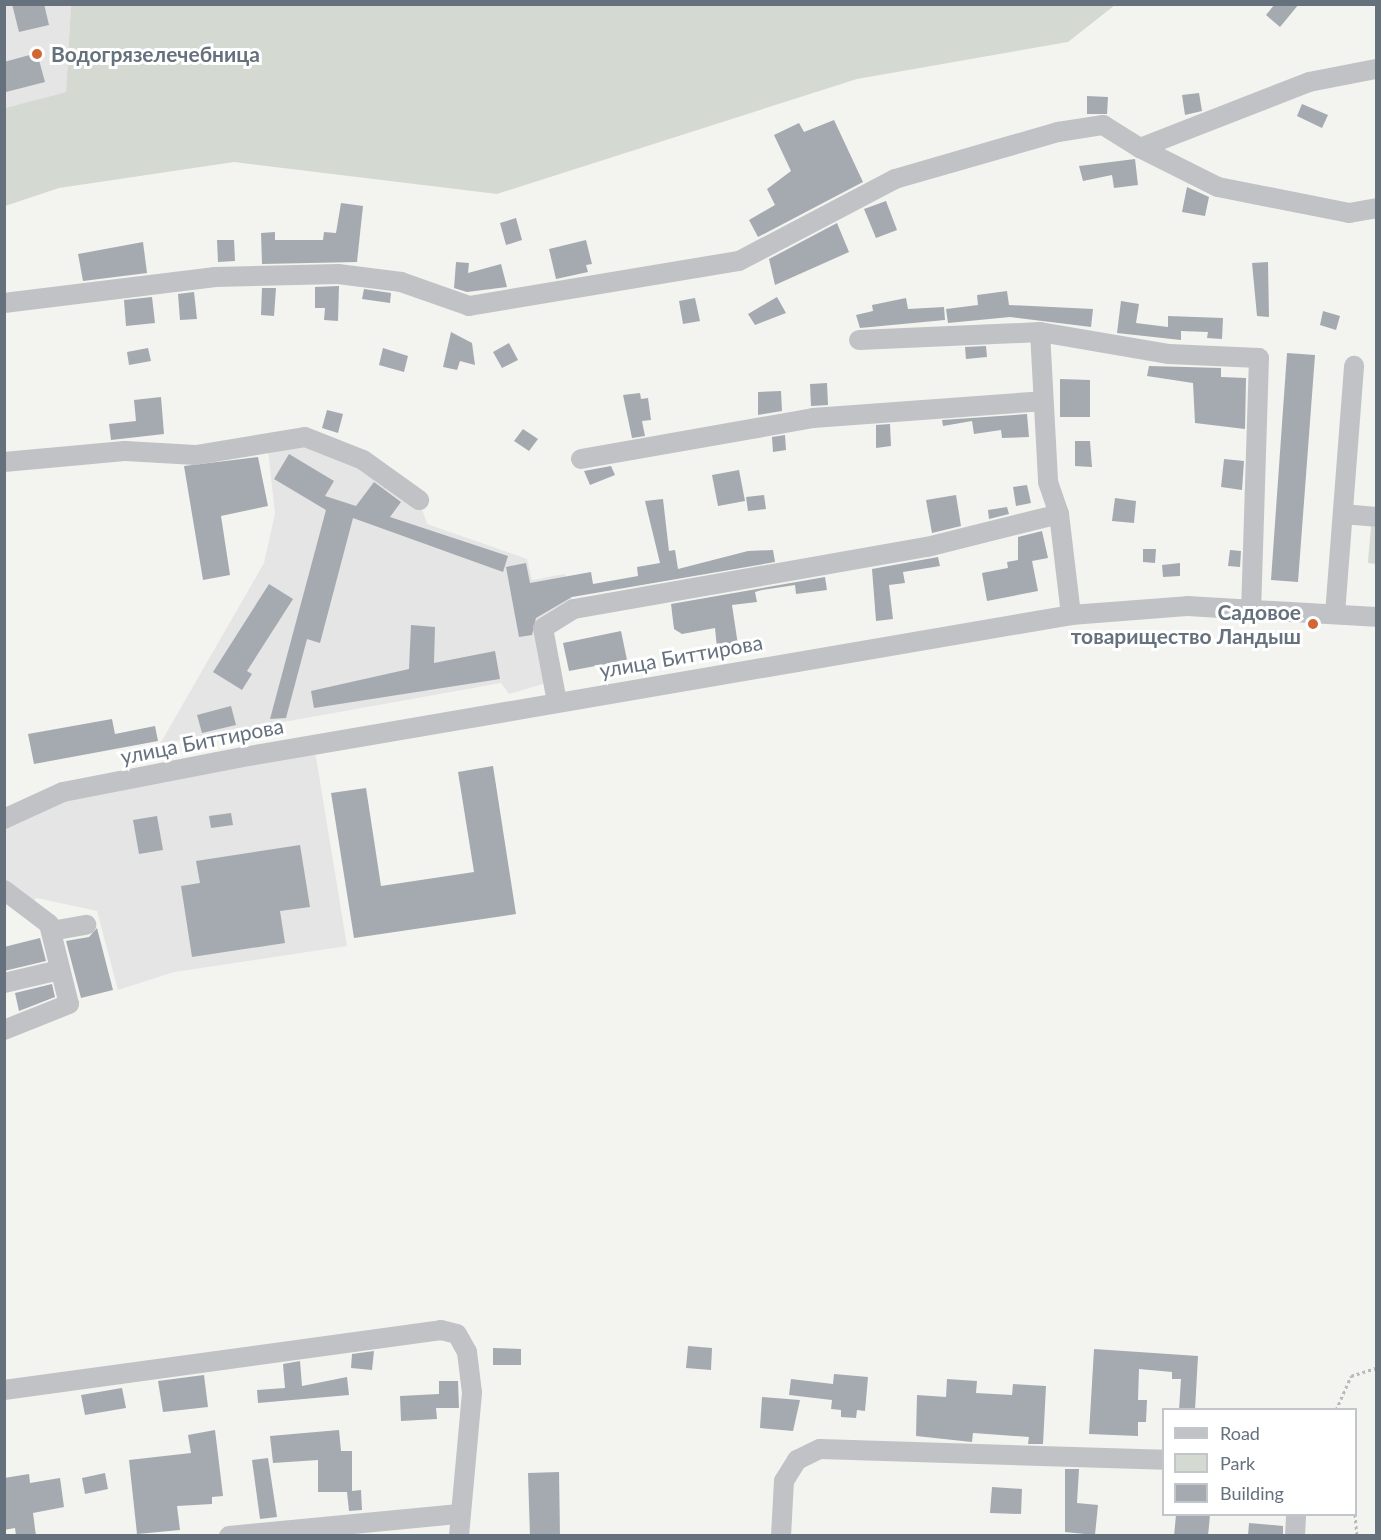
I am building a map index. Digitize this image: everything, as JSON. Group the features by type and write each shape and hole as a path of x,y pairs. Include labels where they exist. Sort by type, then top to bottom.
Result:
{"street":[{"path":"1140,148 1309,82 1377,69"},
{"path":"4,303 215,277 338,274 401,282 468,306 497,303 740,261 895,179 1058,132 1103,125 1140,148 1218,187 1349,213 1377,208"},
{"path":"1040,332 1041,400 1048,482 1059,514 1071,615"},
{"path":"859,340 1040,332 1169,354 1258,358 1251,607"},
{"path":"1335,614 1354,366"},
{"path":"581,459 813,418 1041,400"},
{"path":"4,462 125,451 196,454 305,437 363,460 419,500"},
{"path":"557,702 543,628 574,609 927,547 1059,514"},
{"path":"1343,514 1377,517"},
{"name":"улица Биттирова","path":"4,819 63,792 557,702 1071,615 1162,607 1251,607 1377,617"},
{"path":"4,890 49,924 69,1004 6,1025"},
{"path":"51,931 86,925"},
{"path":"4,983 60,970"},
{"path":"4,1390 441,1330 457,1334 467,1352 472,1393 459,1514 459,1536"},
{"path":"781,1536 784,1481 797,1460 820,1449 1162,1460"},
{"path":"229,1536 459,1514"},
{"path":"1295,1536 1296,1516"}],"path":[{"path":"1337,1408 1351,1376 1377,1368"},
{"path":"1355,1516 1357,1536"}],"shaded area":[{"name":"Водогрязелечебница","path":"5,5 71,5 66,92 5,108"},
{"path":"305,437 419,500 427,524 527,559 532,580 565,574 574,609 543,628 553,681 509,694 501,683 160,744 264,563 275,514 268,449"},
{"path":"314,745 347,946 174,972 118,990 97,911 37,898 19,910 5,904 5,819 22,808"}],"green space":[{"path":"71,4 1115,5 1068,42 857,79 497,194 234,162 59,188 5,206 5,108 66,92"},
{"path":"1371,526 1376,527 1376,564 1368,563"}],"building":[{"path":"12,4 44,4 49,25 19,32"},
{"path":"1275,4 1299,4 1280,27 1266,15"},
{"path":"37,53 45,82 6,92 4,62"},
{"path":"1199,93 1202,111 1185,115 1182,95"},
{"path":"1087,96 1108,97 1107,114 1087,114"},
{"path":"1302,104 1328,115 1322,128 1297,116"},
{"path":"834,120 863,182 758,237 749,220 775,205 767,189 791,171 774,135 799,123 804,132"},
{"path":"1135,159 1138,185 1114,188 1112,175 1083,181 1079,166"},
{"path":"1187,187 1209,197 1205,216 1182,212"},
{"path":"886,201 897,230 876,238 864,209"},
{"path":"341,203 363,206 357,262 262,264 261,233 275,232 275,240 323,240 324,232 336,233"},
{"path":"516,218 522,240 506,245 500,223"},
{"path":"837,223 849,252 775,285 769,259"},
{"path":"217,240 234,240 235,261 218,262"},
{"path":"586,240 592,264 586,265 588,272 556,279 549,249"},
{"path":"143,242 147,273 83,281 78,254"},
{"path":"456,262 469,263 468,273 501,264 507,287 467,292 454,288"},
{"path":"1268,262 1269,317 1257,316 1252,263"},
{"path":"339,286 338,321 324,320 325,308 315,308 315,287"},
{"path":"262,288 276,288 274,316 261,315"},
{"path":"364,289 391,293 390,303 362,299"},
{"path":"1007,291 1009,305 1093,309 1091,327 1010,317 948,323 946,309 978,305 977,295"},
{"path":"194,292 197,319 180,320 178,294"},
{"path":"152,297 155,323 126,326 124,300"},
{"path":"777,297 786,313 755,325 748,314"},
{"path":"695,298 700,321 683,324 679,301"},
{"path":"906,298 908,309 944,307 945,320 860,328 856,315 873,311 872,305"},
{"path":"1121,301 1139,304 1136,323 1168,327 1168,316 1223,318 1222,339 1207,338 1208,332 1181,331 1181,340 1117,333"},
{"path":"1323,311 1340,316 1336,330 1320,325"},
{"path":"451,332 472,343 475,365 460,361 457,370 443,367"},
{"path":"509,343 518,360 502,368 493,352"},
{"path":"986,346 987,357 966,359 965,347"},
{"path":"148,348 151,361 129,365 127,352"},
{"path":"383,348 408,356 404,372 379,365"},
{"path":"1287,353 1315,355 1298,582 1271,580"},
{"path":"1149,366 1221,368 1221,377 1246,378 1245,429 1195,423 1193,383 1147,376"},
{"path":"1060,379 1090,380 1090,417 1060,417"},
{"path":"827,383 828,405 811,406 810,384"},
{"path":"781,391 782,411 758,415 758,392"},
{"path":"640,393 641,399 648,398 651,420 642,421 645,436 632,438 623,395"},
{"path":"161,397 164,434 111,440 109,424 136,421 134,400"},
{"path":"327,410 343,414 338,433 322,428"},
{"path":"1027,414 1029,437 1002,438 1001,430 974,434 972,421 943,426 942,420"},
{"path":"890,424 891,446 876,448 876,425"},
{"path":"523,429 538,439 529,451 514,441"},
{"path":"785,435 786,450 773,452 772,437"},
{"path":"1075,441 1090,441 1092,467 1075,466"},
{"path":"289,454 334,481 325,496 356,506 374,482 401,502 390,517 508,556 503,572 353,518 320,643 307,639 286,718 270,719 326,510 274,479"},
{"path":"258,457 268,506 221,516 230,575 203,580 184,466"},
{"path":"1224,459 1244,461 1242,490 1221,487"},
{"path":"611,466 615,475 590,485 584,471"},
{"path":"739,470 745,501 718,506 712,475"},
{"path":"1027,485 1031,503 1016,506 1013,487"},
{"path":"764,495 766,509 748,511 746,497"},
{"path":"956,495 961,526 932,533 926,500"},
{"path":"1115,498 1136,501 1134,523 1112,521"},
{"path":"663,499 669,551 675,550 678,569 748,551 773,550 775,562 572,597 536,618 532,635 519,637 506,567 526,563 530,583 591,572 593,584 638,576 637,567 660,563 645,501"},
{"path":"1007,507 1009,514 989,519 988,510"},
{"path":"1042,531 1048,558 1032,561 1038,591 987,601 982,573 1008,568 1007,562 1018,560 1018,537"},
{"path":"1143,549 1156,549 1155,563 1143,562"},
{"path":"1230,550 1241,551 1240,567 1228,566"},
{"path":"938,557 940,566 903,572 905,583 889,585 893,619 876,621 872,569"},
{"path":"1180,563 1180,576 1163,577 1162,565"},
{"path":"825,577 827,590 796,594 795,585 762,590 755,592 757,602 732,605 738,645 717,648 715,628 682,634 674,629 671,604"},
{"path":"269,584 293,599 247,671 252,674 242,690 213,672"},
{"path":"411,625 435,627 434,663 495,651 500,679 314,708 311,691 409,669"},
{"path":"621,631 627,660 569,671 563,643"},
{"path":"231,706 236,725 202,733 197,715"},
{"path":"112,719 115,734 155,726 158,741 34,764 28,734"},
{"path":"493,766 516,914 354,938 331,793 366,788 381,886 474,872 458,772"},
{"path":"231,813 233,825 211,828 209,816"},
{"path":"157,816 163,850 139,854 133,820"},
{"path":"300,845 310,907 280,911 285,943 192,957 181,886 200,883 196,861"},
{"path":"97,928 113,990 81,998 66,941 89,937"},
{"path":"40,938 46,961 4,971 4,947"},
{"path":"52,984 55,997 19,1011 15,993"},
{"path":"688,1346 712,1348 711,1370 686,1368"},
{"path":"493,1348 521,1349 521,1365 493,1365"},
{"path":"1094,1349 1198,1356 1195,1408 1179,1408 1181,1379 1172,1379 1172,1372 1139,1369 1138,1400 1147,1400 1146,1422 1138,1422 1138,1436 1089,1434"},
{"path":"374,1351 372,1370 351,1368 352,1354"},
{"path":"300,1361 302,1386 347,1377 349,1395 258,1403 257,1390 285,1388 283,1364"},
{"path":"834,1374 868,1377 865,1411 857,1410 856,1418 841,1417 841,1410 831,1409 832,1400 789,1395 791,1379 833,1384"},
{"path":"204,1375 208,1407 163,1412 158,1381"},
{"path":"947,1379 977,1381 976,1393 1012,1395 1013,1384 1046,1386 1043,1444 1028,1444 1029,1437 973,1433 972,1442 916,1436 917,1395 946,1397"},
{"path":"439,1381 458,1381 459,1408 436,1408 437,1419 401,1421 400,1396 439,1394"},
{"path":"122,1388 126,1408 85,1415 81,1395"},
{"path":"762,1397 800,1400 793,1431 760,1428"},
{"path":"215,1430 223,1496 212,1497 212,1504 177,1506 180,1530 137,1534 129,1460 191,1453 188,1435"},
{"path":"339,1430 341,1451 352,1451 352,1491 361,1490 362,1510 349,1511 347,1492 318,1492 318,1460 273,1463 270,1436"},
{"path":"268,1458 277,1517 260,1519 252,1460"},
{"path":"1065,1469 1079,1469 1077,1503 1098,1505 1095,1535 1065,1532"},
{"path":"559,1472 560,1536 530,1536 528,1473"},
{"path":"105,1473 108,1489 85,1494 82,1478"},
{"path":"29,1474 30,1483 60,1478 64,1507 33,1513 36,1536 16,1536 15,1528 4,1530 4,1478"},
{"path":"992,1487 1022,1489 1021,1514 990,1513"},
{"path":"1176,1516 1210,1516 1208,1536 1174,1536"},
{"path":"1249,1523 1283,1526 1283,1536 1248,1536"}],"place":[{"name":"Водогрязелечебница","path":"37,54"},
{"name":"Садовое товарищество Ландыш","path":"1313,624"}]}
